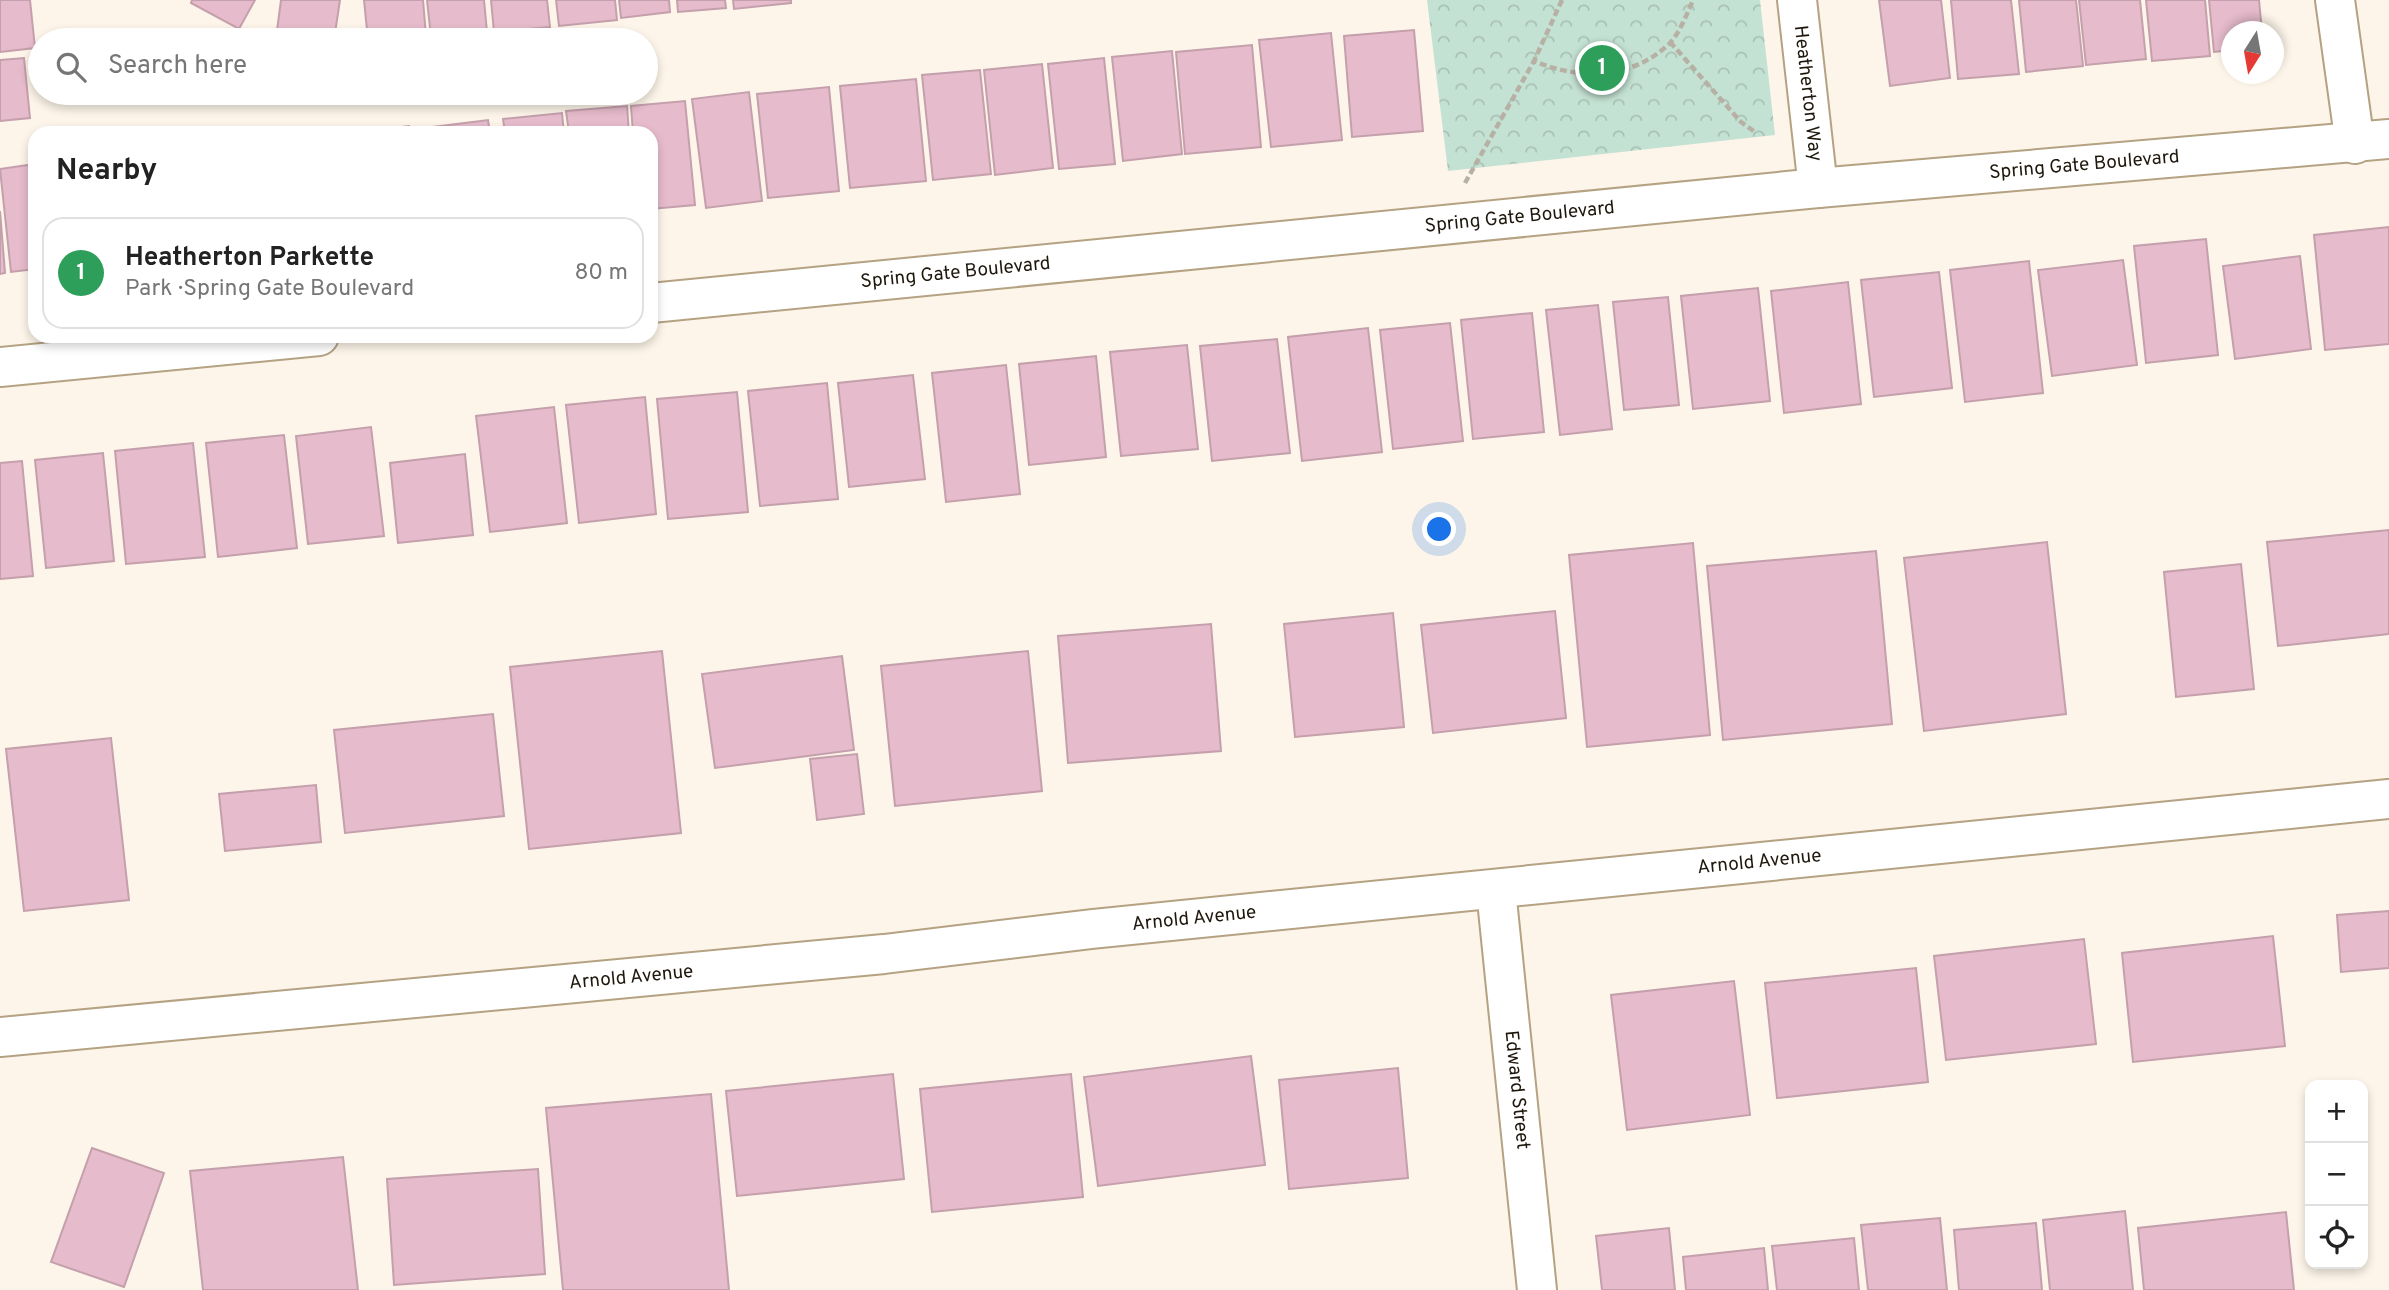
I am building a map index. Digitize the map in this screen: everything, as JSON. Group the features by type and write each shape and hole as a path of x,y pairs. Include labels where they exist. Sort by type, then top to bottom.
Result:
{"street":[{"name":"Heatherton Way","path":"1797,0 1818,188"},
{"path":"2336,0 2372,141"},
{"name":"Spring Gate Boulevard","path":"658,302 1818,188 2372,141"},
{"path":"0,367 247,343"},
{"name":"Arnold Avenue","path":"0,1037 884,954 1092,929 2389,799"},
{"name":"Edward Street","path":"1496,890 1537,1290"}],"path":[{"path":"1440,226 1534,61 1562,0"},
{"path":"1534,61 1562,72 1590,75 1614,72 1638,64 1670,42 1693,0"},
{"path":"1670,42 1741,122 1755,132"}],"green space":[{"path":"1427,0 1760,0 1775,135 1448,171"}],"building":[{"path":"0,0 30,0 33,28 28,28 28,49 0,52"},
{"path":"192,0 255,0 240,28 191,3"},
{"path":"281,0 340,0 336,28 277,28"},
{"path":"364,0 423,0 425,28 367,28"},
{"path":"427,0 484,0 487,28 430,28"},
{"path":"491,0 547,0 550,27 494,28"},
{"path":"556,0 615,0 617,20 559,26"},
{"path":"619,0 669,0 670,12 621,18"},
{"path":"677,0 725,0 726,8 678,12"},
{"path":"733,0 791,0 791,3 734,9"},
{"path":"1879,0 1941,0 1950,78 1890,86"},
{"path":"1951,0 2011,0 2019,74 1958,79"},
{"path":"2019,0 2076,0 2083,66 2026,72"},
{"path":"2079,0 2140,0 2146,59 2086,65"},
{"path":"2146,0 2205,0 2210,56 2152,61"},
{"path":"2209,0 2259,0 2261,21 2221,21 2221,51 2214,52"},
{"path":"1414,30 1423,131 1352,137 1344,36"},
{"path":"1331,33 1342,140 1271,147 1259,40"},
{"path":"1252,45 1261,147 1185,154 1176,52"},
{"path":"1172,51 1182,154 1123,161 1112,57"},
{"path":"24,58 30,118 0,121 0,60"},
{"path":"1104,58 1115,164 1059,169 1048,64"},
{"path":"1042,64 1053,168 995,175 984,70"},
{"path":"980,70 991,174 933,180 922,75"},
{"path":"916,79 926,181 850,188 840,86"},
{"path":"829,87 839,191 768,198 757,94"},
{"path":"749,92 762,201 706,208 692,99"},
{"path":"685,101 695,205 658,208 658,126 632,126 631,106"},
{"path":"627,106 628,126 568,126 566,111"},
{"path":"562,113 563,126 504,126 503,119"},
{"path":"488,120 489,126 441,126"},
{"path":"28,165 28,270 11,272 0,169"},
{"path":"0,211 5,273 0,274"},
{"path":"2389,227 2389,344 2325,350 2314,235"},
{"path":"2206,239 2218,355 2146,363 2134,246"},
{"path":"2300,256 2311,349 2235,359 2223,266"},
{"path":"2123,260 2137,365 2052,376 2038,270"},
{"path":"2029,261 2043,393 1965,402 1950,270"},
{"path":"1939,272 1952,388 1874,397 1861,280"},
{"path":"1848,282 1861,404 1784,413 1771,291"},
{"path":"1758,288 1770,401 1693,409 1681,296"},
{"path":"1668,297 1679,405 1624,410 1613,302"},
{"path":"1598,305 1612,429 1560,435 1546,310"},
{"path":"1532,313 1544,432 1473,439 1461,320"},
{"path":"1450,323 1463,441 1393,449 1380,330"},
{"path":"1368,328 1382,452 1302,461 1288,337"},
{"path":"1277,339 1290,453 1212,461 1200,346"},
{"path":"1187,345 1198,449 1121,456 1110,352"},
{"path":"1096,356 1106,457 1029,465 1019,364"},
{"path":"1006,365 1020,494 946,502 932,373"},
{"path":"913,375 925,479 849,487 838,383"},
{"path":"827,383 838,499 760,506 748,391"},
{"path":"737,392 748,512 668,519 657,399"},
{"path":"645,397 656,514 579,523 566,405"},
{"path":"554,407 567,523 490,532 476,416"},
{"path":"371,427 384,536 308,544 296,436"},
{"path":"284,435 297,548 218,557 206,443"},
{"path":"193,443 205,557 126,564 115,451"},
{"path":"103,453 114,561 46,568 35,460"},
{"path":"465,454 473,535 398,543 390,463"},
{"path":"22,461 33,576 0,579 0,463"},
{"path":"2389,530 2389,634 2278,646 2267,542"},
{"path":"2047,542 2066,714 1924,731 1904,558"},
{"path":"1693,543 1710,735 1587,747 1569,555"},
{"path":"1876,551 1892,724 1723,740 1707,566"},
{"path":"2241,564 2254,689 2176,697 2164,572"},
{"path":"1555,611 1566,718 1433,733 1421,625"},
{"path":"1393,613 1404,727 1295,737 1284,624"},
{"path":"1211,624 1221,751 1068,763 1058,636"},
{"path":"662,651 681,833 529,849 510,667"},
{"path":"1028,651 1042,791 895,806 881,666"},
{"path":"842,656 854,750 715,768 702,674"},
{"path":"493,714 504,816 345,833 334,730"},
{"path":"111,738 129,900 24,911 6,749"},
{"path":"857,754 864,814 817,820 810,759"},
{"path":"316,785 321,842 225,851 219,794"},
{"path":"2389,911 2389,968 2341,972 2337,915"},
{"path":"2273,936 2285,1046 2133,1062 2122,953"},
{"path":"2084,939 2096,1044 1946,1060 1934,956"},
{"path":"1916,968 1928,1082 1777,1098 1765,983"},
{"path":"1734,981 1750,1115 1627,1130 1611,995"},
{"path":"1251,1056 1265,1165 1098,1186 1084,1077"},
{"path":"1398,1068 1408,1178 1289,1189 1279,1080"},
{"path":"893,1074 904,1179 737,1196 726,1091"},
{"path":"1071,1074 1083,1197 932,1212 920,1089"},
{"path":"711,1094 729,1290 563,1290 546,1108"},
{"path":"92,1148 164,1173 124,1287 51,1262"},
{"path":"343,1157 358,1290 203,1290 190,1171"},
{"path":"538,1169 545,1274 394,1285 387,1179"},
{"path":"2125,1211 2133,1290 2050,1290 2043,1220"},
{"path":"2286,1212 2294,1290 2144,1290 2138,1228"},
{"path":"1940,1218 1947,1290 1868,1290 1861,1225"},
{"path":"2036,1223 2042,1290 1959,1290 1954,1230"},
{"path":"1669,1228 1675,1290 1602,1290 1596,1236"},
{"path":"1854,1238 1859,1290 1777,1290 1772,1246"},
{"path":"1764,1248 1768,1290 1686,1290 1683,1257"}],"place":[{"name":"Heatherton Parkette","path":"1602,68"}]}
